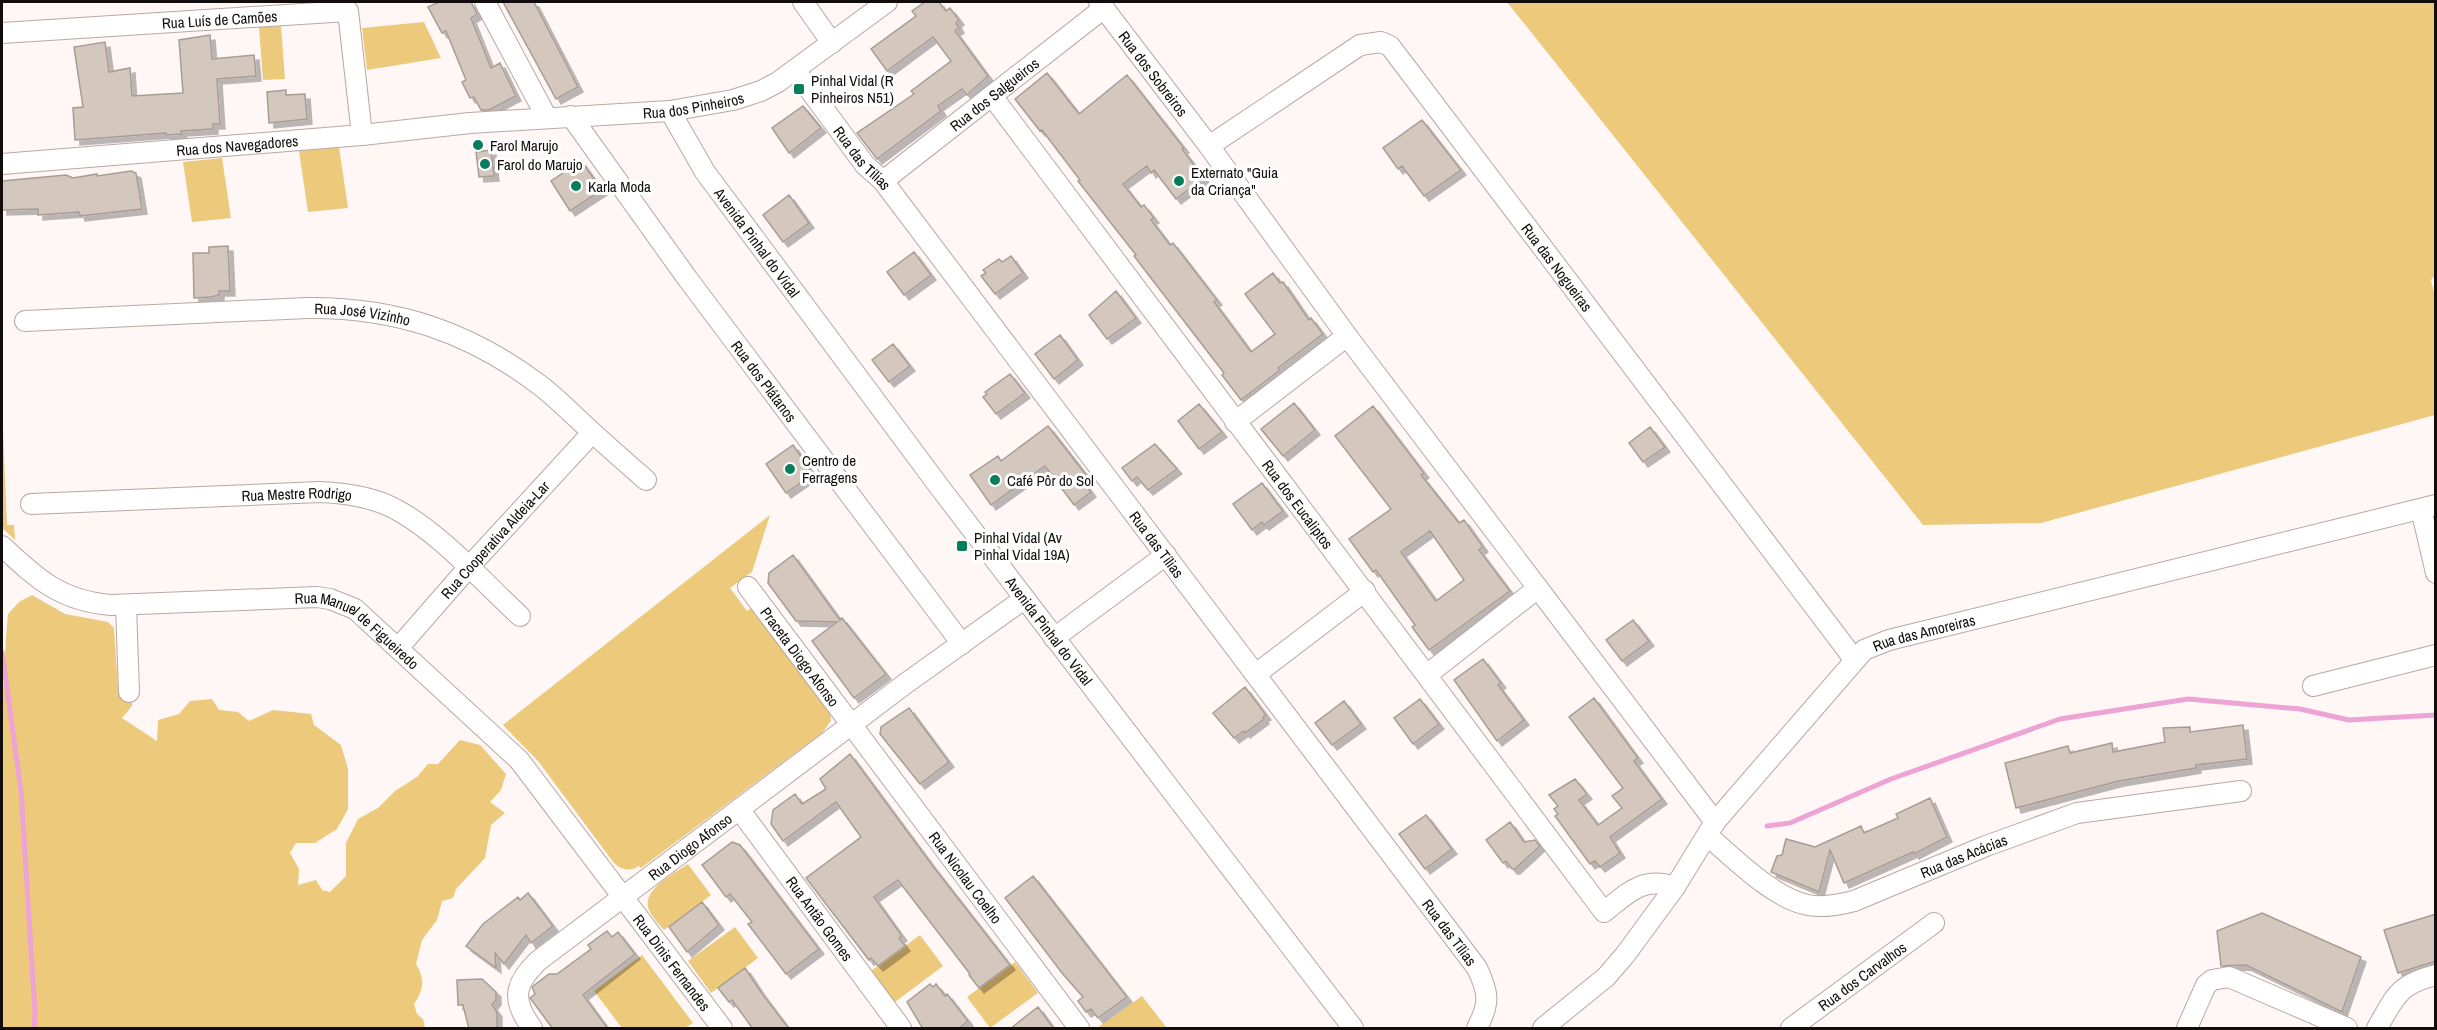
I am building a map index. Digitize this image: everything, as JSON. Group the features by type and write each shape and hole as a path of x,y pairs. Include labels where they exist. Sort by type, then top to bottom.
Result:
{"street":[{"path":"485,2 547,118"},
{"path":"803,2 832,42"},
{"name":"Rua dos Pinheiros","path":"470,123 670,111 733,100 778,82 887,2"},
{"name":"Rua dos Salgueiros","path":"883,181 992,96 1102,5"},
{"name":"Rua dos Sobreiros","path":"1102,5 1209,146 1347,336 1538,588"},
{"name":"Rua Luís de Camões","path":"2,33 348,11 362,135"},
{"name":"Rua das Nogueiras","path":"1209,146 1360,45 1381,42 1390,46 1854,659"},
{"name":"Rua das Tílias","path":"795,70 865,165 883,181 1477,968 1484,981 1487,1006 1478,1029"},
{"name":"Rua dos Eucaliptos","path":"992,96 1235,422 1428,674 1604,912 1642,885 1654,882 1675,887"},
{"name":"Avenida Pinhal do Vidal","path":"670,111 705,172 1024,599 1353,1029"},
{"name":"Rua dos Plátanos","path":"571,117 687,278 962,644"},
{"name":"Rua dos Navegadores","path":"2,164 362,135 470,123"},
{"name":"Rua José Vizinho","path":"25,321 307,308 339,308 390,315 443,330 488,351 542,387 646,480"},
{"path":"1235,422 1347,336"},
{"name":"Rua Cooperativa Aldeia-Lar","path":"399,647 468,567 592,433"},
{"name":"Rua Mestre Rodrigo","path":"31,504 339,493 367,498 396,509 428,531 520,616"},
{"path":"2428,507 2436,573"},
{"name":"Rua das Amoreiras","path":"1543,1029 1606,977 1675,887 1712,829 1864,650 1889,640 2428,507"},
{"name":"Rua Manuel de Figueiredo","path":"2,546 39,580 67,596 96,604 304,597 330,599 355,609 509,748 624,896"},
{"path":"1054,638 1166,555"},
{"name":"Praceta Diogo Afonso","path":"748,587 853,725"},
{"path":"1428,674 1538,588"},
{"name":"Rua das Acácias","path":"1538,588 1712,829 1778,892 1807,905 1838,905 1854,901 1986,846 2077,813 2241,791"},
{"path":"1256,674 1365,591"},
{"name":"Rua Diogo Afonso","path":"532,1029 518,1006 517,994 526,972 905,684 1024,599"},
{"path":"126,604 129,692"},
{"path":"2313,686 2436,655"},
{"name":"Rua Nicolau Coelho","path":"853,725 1079,1029"},
{"name":"Rua Antão Gomes","path":"739,809 901,1029"},
{"name":"Rua Dinis Fernandes","path":"624,896 722,1029"},
{"name":"Rua dos Carvalhos","path":"1791,1029 1934,923"},
{"path":"2377,1029 2398,993 2405,986 2414,980 2436,975"},
{"path":"2187,1029 2206,985 2212,980 2229,977 2347,1029"}],"shaded area":[{"path":"1507,2 2435,2 2436,274 2431,280 2436,300 2435,415 2041,523 1923,525"},
{"path":"424,22 441,58 367,70 362,28"},
{"path":"281,26 285,79 263,80 259,27"},
{"path":"339,147 348,208 308,212 299,151"},
{"path":"222,158 231,218 192,222 183,162"},
{"path":"2,407 7,525 14,525 15,540 2,528"},
{"path":"770,515 752,572 730,588 747,611 754,606 830,711 831,721 822,733 641,868 639,866 629,870 623,869 614,863 538,761 503,725"},
{"path":"32,595 65,614 108,622 114,628 118,689 132,689 132,706 122,718 157,741 158,720 179,714 190,701 212,699 219,710 238,712 249,721 273,710 311,714 314,725 341,745 348,769 348,809 337,829 315,843 296,843 290,853 299,869 298,885 316,880 322,890 330,892 346,876 346,843 358,819 378,808 395,791 417,777 428,764 438,764 460,740 480,745 506,774 501,790 490,802 505,813 491,825 485,858 456,889 453,898 442,901 437,920 422,940 416,964 421,974 422,984 420,994 414,1004 417,1014 423,1019 425,1028 2,1028 2,710 6,637 8,614 19,602"},
{"path":"688,864 711,895 664,930 651,913 648,900 655,887"},
{"path":"735,927 758,958 711,993 688,961"},
{"path":"920,935 943,966 895,1002 871,971"},
{"path":"642,955 693,1023 685,1028 622,1028 594,991"},
{"path":"1015,962 1038,993 990,1028 967,997"},
{"path":"1142,996 1167,1028 1097,1028"}],"building":[{"path":"439,2 471,2 477,14 471,18 491,68 500,63 516,96 489,110 481,110 474,97 470,98 462,82 466,80 446,31 442,33 428,7"},
{"path":"503,2 534,2 578,87 556,99"},
{"path":"925,2 939,2 946,11 950,8 959,20 956,23 959,28 955,31 988,76 967,95 962,89 938,106 941,111 877,159 857,133 914,94 911,91 951,61 933,37 887,71 871,49 916,16 912,11"},
{"path":"210,35 212,59 254,55 256,76 217,79 220,124 213,124 213,129 181,131 182,134 166,135 166,133 75,140 73,108 83,107 74,47 105,42 109,72 130,68 132,96 183,93 179,40"},
{"path":"1047,73 1079,114 1127,75 1184,148 1182,149 1204,178 1176,199 1154,170 1151,173 1147,166 1123,184 1141,207 1144,205 1154,218 1151,220 1170,245 1173,243 1217,300 1214,302 1251,352 1275,334 1245,294 1273,273 1280,283 1283,282 1309,320 1311,318 1323,334 1241,400 1222,375 1224,373 1078,181 1080,180 1015,99"},
{"path":"286,90 286,95 305,94 307,119 269,123 267,92"},
{"path":"803,106 821,128 789,153 772,128"},
{"path":"1422,120 1461,170 1424,196 1402,166 1398,169 1383,148"},
{"name":"Farol do Marujo","path":"491,150 494,176 479,177 476,152"},
{"name":"Karla Moda","path":"581,161 602,190 570,211 551,181"},
{"path":"131,171 136,173 142,209 80,216 79,212 38,215 38,209 2,210 2,181 66,175 73,178"},
{"path":"789,195 809,223 783,242 763,215"},
{"path":"228,246 230,291 219,291 219,295 211,297 194,298 193,253 209,253 209,247"},
{"path":"914,252 931,275 904,295 887,272"},
{"path":"1011,256 1023,273 995,294 981,276 986,273 983,270 999,259 1002,262"},
{"path":"1116,291 1136,318 1107,339 1089,315"},
{"path":"1060,335 1078,360 1054,379 1035,354"},
{"path":"893,344 910,366 889,382 872,360"},
{"path":"1010,374 1025,393 996,414 983,397 987,394 985,392"},
{"path":"1294,403 1315,430 1283,456 1261,429"},
{"path":"1199,404 1222,432 1199,449 1178,421"},
{"path":"1373,406 1424,473 1421,475 1459,523 1464,520 1483,547 1479,550 1510,591 1429,650 1412,627 1415,625 1376,570 1373,572 1349,539 1391,509 1335,436","holes":["1430,531 1464,580 1436,601 1401,552"]},
{"path":"1048,426 1090,480 1085,484 1091,492 1074,505 1045,466 991,505 970,475 998,456 1001,461"},
{"path":"1650,427 1665,447 1643,462 1629,443"},
{"path":"1155,444 1177,469 1148,490 1137,477 1132,481 1122,468"},
{"name":"Centro de Ferragens","path":"793,445 813,474 786,493 766,464"},
{"path":"1262,483 1283,511 1264,525 1262,522 1252,530 1233,504"},
{"path":"793,555 840,620 842,618 886,674 854,698 812,641 837,622 796,621 768,583 769,573"},
{"path":"1633,620 1649,641 1622,661 1606,640"},
{"path":"1483,659 1501,683 1498,685 1524,720 1497,741 1454,680"},
{"path":"1245,687 1266,715 1245,733 1244,731 1234,738 1213,713"},
{"path":"1594,698 1638,758 1634,761 1662,799 1610,837 1620,853 1600,867 1595,861 1590,864 1555,816 1558,814 1554,809 1558,806 1549,795 1575,779 1587,794 1579,800 1598,825 1622,808 1612,796 1623,788 1569,717"},
{"path":"1420,699 1439,724 1413,744 1394,718"},
{"path":"1344,701 1361,724 1332,745 1315,723"},
{"path":"909,708 949,762 920,784 880,734 881,727"},
{"path":"2243,725 2247,759 2196,765 2196,768 2119,781 2016,808 2005,763 2068,746 2070,753 2112,743 2113,752 2165,742 2163,728 2190,727 2190,732"},
{"path":"850,754 1010,965 979,988 898,880 874,897 902,936 899,938 905,946 878,966 871,958 869,960 806,878 861,837 836,802 783,841 771,824 773,810 795,794 802,804 826,789 820,779"},
{"path":"1930,798 1947,837 1914,854 1913,852 1844,883 1830,850 1819,892 1771,872 1777,856 1782,855 1786,839 1815,847 1861,826 1864,833 1898,818 1896,814"},
{"path":"1426,815 1452,849 1425,869 1399,834"},
{"path":"1510,822 1524,842 1535,840 1540,846 1515,869 1512,869 1506,861 1503,863 1486,840"},
{"path":"732,842 740,845 819,949 786,974 748,924 752,922 730,894 726,897 702,865"},
{"path":"1033,876 1127,997 1098,1018 1091,1009 1086,1012 1078,1001 1083,997 1005,898"},
{"path":"528,893 553,926 531,943 526,935 504,964 495,953 496,968 466,946 483,924 518,897 520,900"},
{"path":"702,902 719,925 687,952 669,927"},
{"path":"2262,913 2361,957 2342,1012 2246,965 2221,966 2217,931"},
{"path":"2436,914 2436,961 2398,973 2384,930"},
{"path":"607,931 612,937 618,932 635,954 583,995 608,1029 553,1029 530,998 535,994 532,987 549,974 557,974 591,949 588,945"},
{"path":"745,968 789,1029 753,1029 732,1000 729,1002 718,988"},
{"path":"482,979 496,992 496,1000 492,1005 497,1012 497,1029 469,1029 463,1005 458,1005 457,980"},
{"path":"930,984 933,987 936,984 945,996 947,994 968,1021 958,1029 923,1029 907,1002"},
{"path":"1038,1007 1054,1029 1010,1029 1030,1013"}],"waterway":[{"path":"2,652 21,791 34,1028"},
{"path":"1767,826 1790,823 1891,779 2060,719 2188,699 2300,709 2349,720 2436,715"}],"place":[{"name":"Pinhal Vidal (R Pinheiros N51)","path":"799,89"},
{"name":"Farol Marujo","path":"478,145"},
{"name":"Farol do Marujo","path":"485,164"},
{"name":"Externato \"Guia da Criança\"","path":"1179,181"},
{"name":"Karla Moda","path":"576,186"},
{"name":"Centro de Ferragens","path":"790,469"},
{"name":"Café Pôr do Sol","path":"995,480"},
{"name":"Pinhal Vidal (Av Pinhal Vidal 19A)","path":"962,546"}]}
